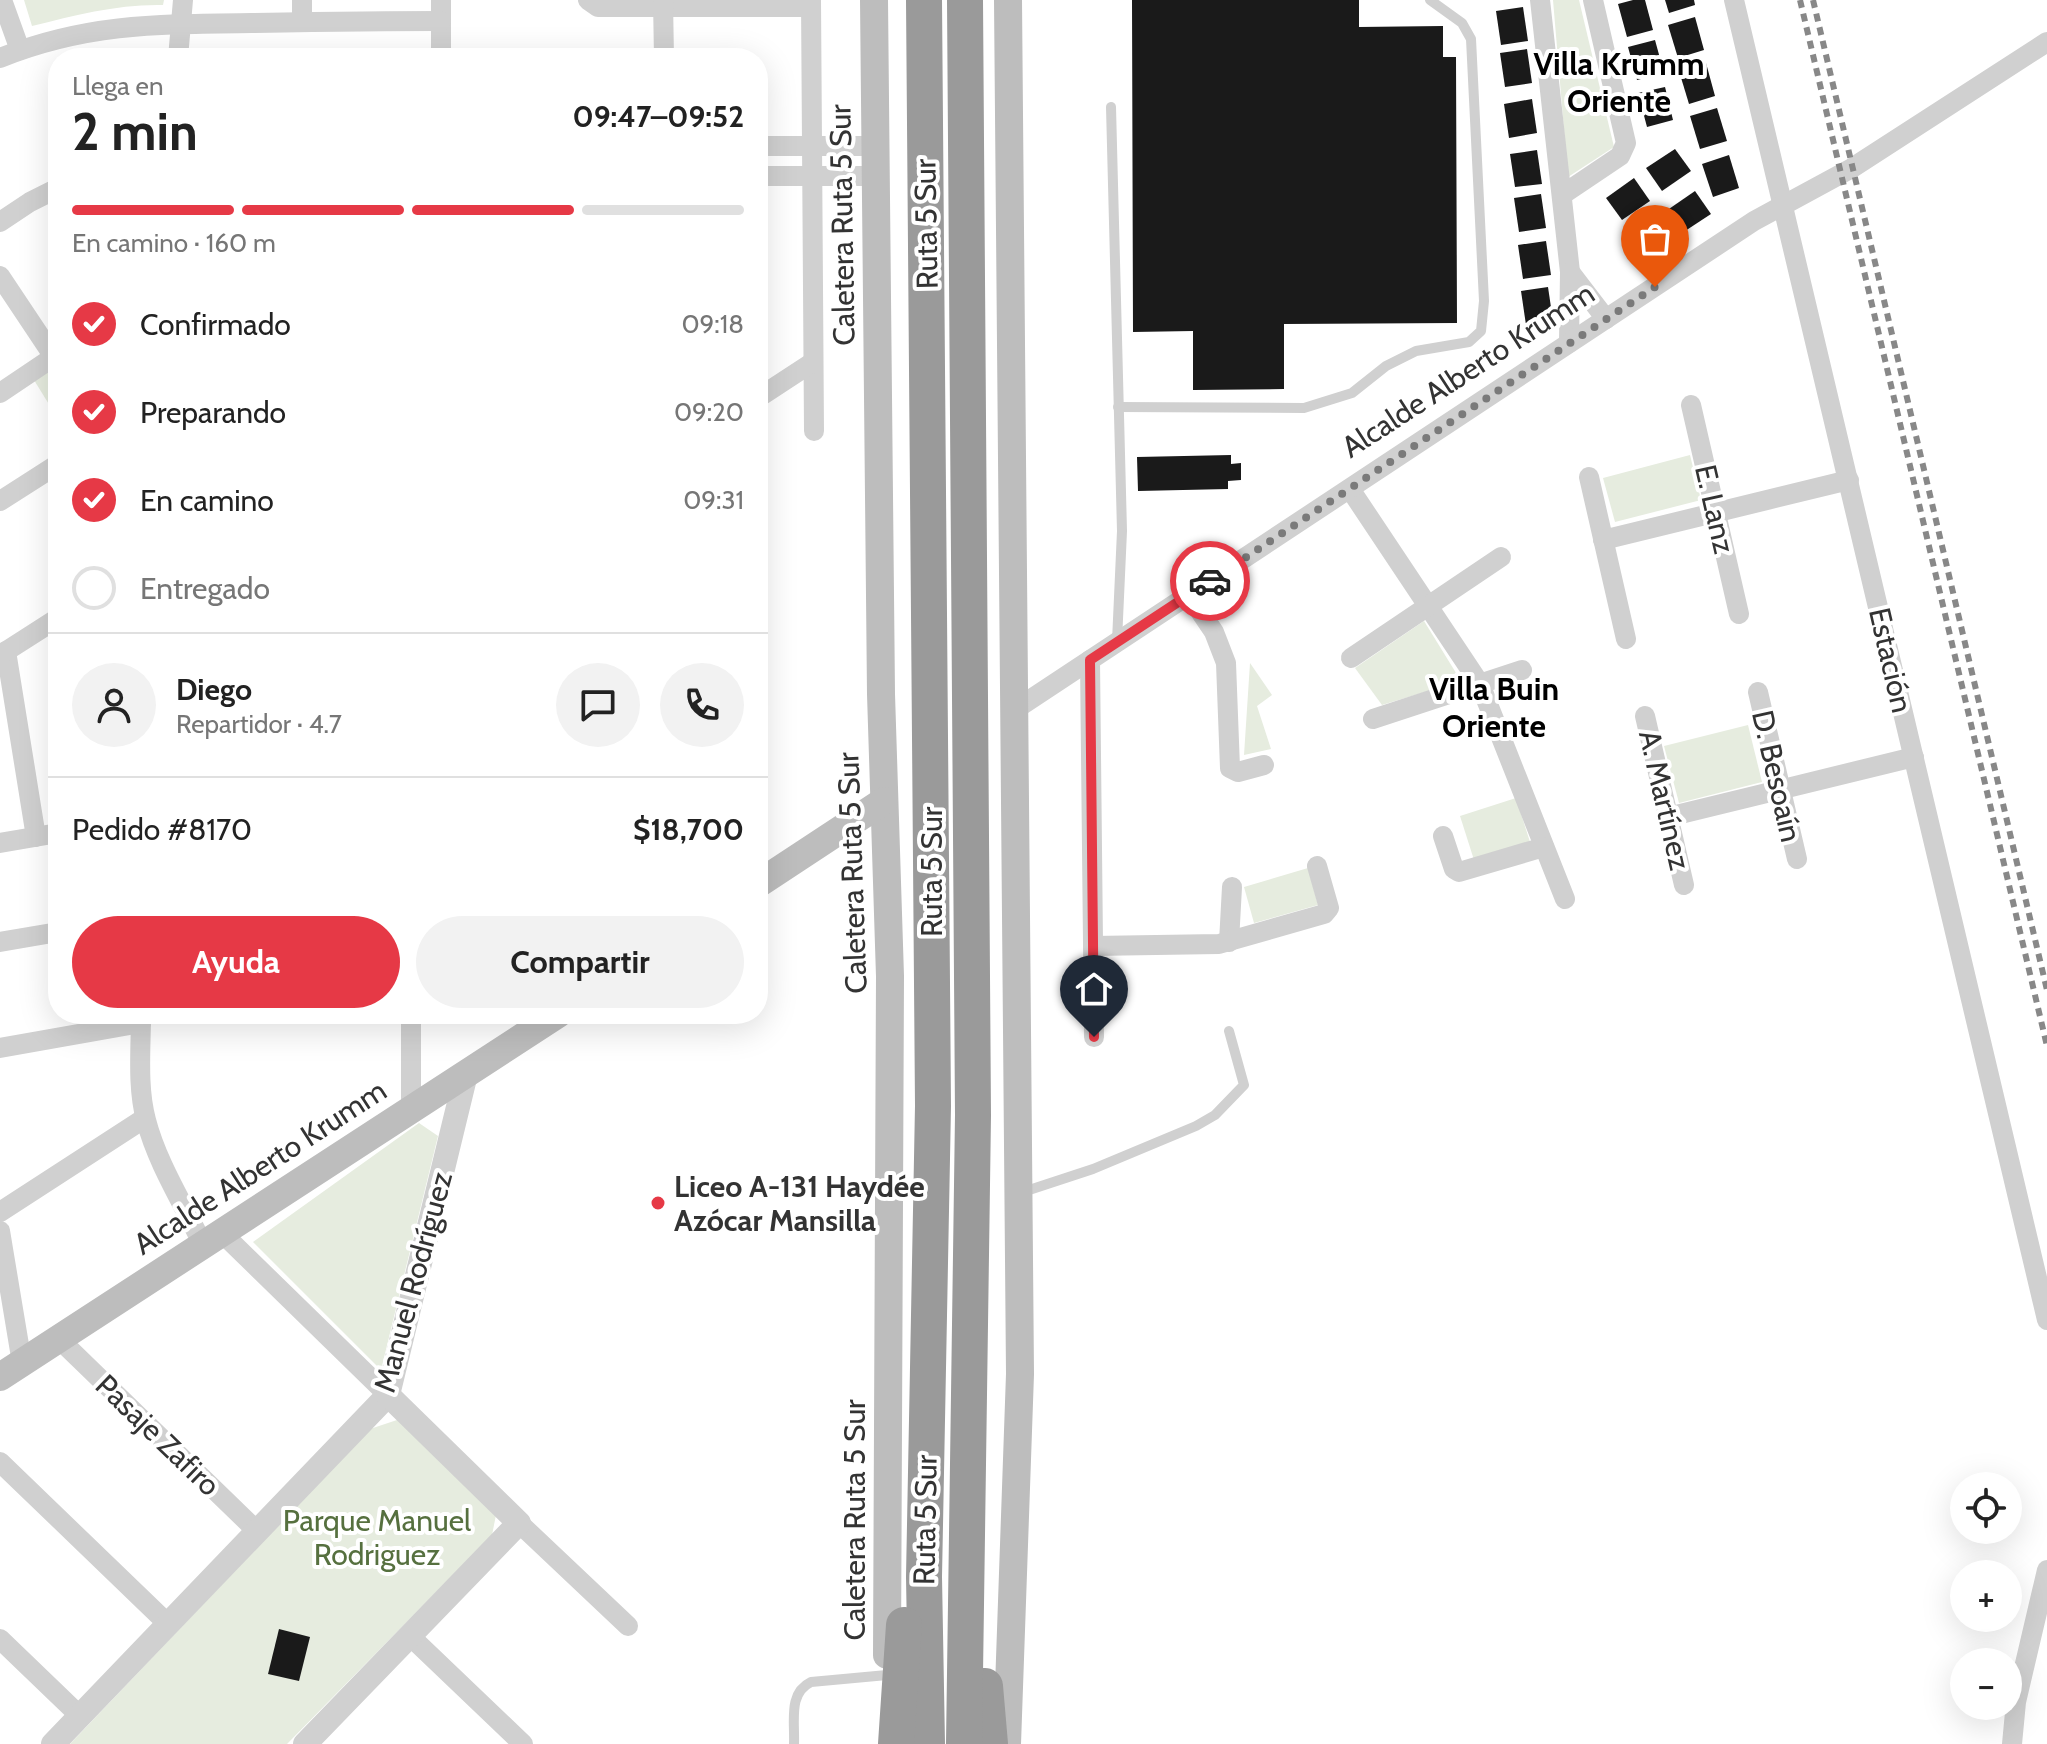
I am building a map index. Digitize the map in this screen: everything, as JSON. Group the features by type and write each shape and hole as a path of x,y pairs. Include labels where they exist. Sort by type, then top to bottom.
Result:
{"highway":[{"name":"Ruta 5 Sur","path":"924,0 933,1106 924,1577 927,1744"},
{"name":"Ruta 5 Sur","path":"964,1744 973,1100 965,0"},
{"path":"894,1744 929,1333"},
{"path":"967,1508 990,1744"}],"main road":[{"name":"Caletera Ruta 5 Sur","path":"874,0 884,801 891,1088 887,1675 894,1744"},
{"path":"1007,1744 1019,1441 1008,0"},
{"path":"768,877 884,801"},
{"name":"Alcalde Alberto Krumm","path":"11,1370 543,1024"}],"street":[{"path":"2,0 20,50"},
{"path":"179,48 183,0"},
{"path":"302,0 302,22"},
{"path":"1540,0 1570,272 1569,343"},
{"path":"1562,195 1620,156 1626,143 1593,0"},
{"name":"Estación","path":"1734,0 2047,1320"},
{"path":"589,1 598,7 811,3 814,431"},
{"path":"663,4 664,48"},
{"path":"0,58 54,39 103,29 181,23 302,22 441,10 441,48"},
{"name":"Alcalde Alberto Krumm","path":"1013,711 1754,221 1852,168 2047,42"},
{"path":"768,146 875,146"},
{"path":"768,176 876,176"},
{"path":"0,222 48,194"},
{"path":"1570,272 1606,319"},
{"path":"0,276 48,345"},
{"path":"0,393 48,361"},
{"path":"768,391 813,362"},
{"name":"E. Lanz","path":"1691,405 1739,614"},
{"path":"0,501 48,470"},
{"path":"1589,477 1626,639"},
{"path":"1603,540 1849,480"},
{"path":"1350,489 1480,684 1565,899"},
{"path":"1351,658 1501,557"},
{"path":"1189,595 1214,632 1226,663 1230,768 1238,772 1264,765"},
{"path":"36,837 3,653 48,624"},
{"path":"1090,660 1094,1037"},
{"path":"1373,719 1522,670"},
{"name":"D. Besoaín","path":"1758,692 1797,859"},
{"name":"A. Martínez","path":"1645,716 1684,885"},
{"path":"1668,817 1914,757"},
{"path":"0,843 48,835"},
{"path":"1443,836 1454,869 1459,872 1544,847"},
{"path":"1093,946 1208,945 1229,942 1327,913 1329,905 1317,866"},
{"path":"1229,942 1232,887"},
{"path":"0,942 48,934"},
{"path":"0,1048 117,1024"},
{"path":"141,1024 141,1083 145,1118 156,1147 212,1239 388,1395 628,1626"},
{"path":"411,1024 411,1109"},
{"name":"Manuel Rodríguez","path":"53,1744 388,1395 466,1074"},
{"path":"0,1212 145,1118"},
{"path":"0,1231 11,1370"},
{"name":"Pasaje Zafiro","path":"59,1339 258,1532"},
{"path":"0,1462 168,1624"},
{"path":"307,1743 519,1523"},
{"path":"2012,1744 2016,1702 2047,1570"},
{"path":"410,1636 523,1744"},
{"path":"0,1639 80,1716"}],"lane":[{"path":"1118,407 1304,408 1352,393 1386,366 1416,351 1469,342 1481,331 1484,301 1471,39 1462,23 1430,0"},
{"path":"1111,107 1122,531 1117,643"},
{"path":"1018,1193 1093,1169 1170,1138 1215,1115 1244,1085 1229,1031"},
{"path":"794,1744 795,1697 801,1687 811,1682 887,1675"}],"green space":[{"path":"24,0 164,0 163,5 113,8 32,26"},
{"path":"1553,0 1579,0 1614,147 1568,177"},
{"path":"48,372 48,403 34,380"},
{"path":"1690,455 1701,500 1615,522 1603,478"},
{"path":"1424,621 1461,681 1382,705 1355,668"},
{"path":"1250,663 1272,695 1257,706 1271,749 1244,755"},
{"path":"1748,725 1762,782 1679,803 1664,746"},
{"path":"1516,798 1530,842 1474,860 1460,816"},
{"path":"1308,868 1318,905 1254,923 1244,887"},
{"path":"419,1123 438,1136 381,1370 253,1242"},
{"name":"Parque Manuel Rodriguez","path":"400,1419 496,1515 492,1535 287,1744 70,1744 370,1429"}],"building":[{"path":"1132,0 1359,0 1359,27 1443,26 1443,57 1456,57 1457,323 1284,324 1284,389 1193,390 1193,331 1133,332"},
{"path":"1645,0 1653,30 1627,37 1618,4"},
{"path":"1665,0 1694,0 1695,5 1669,13"},
{"path":"1523,7 1528,41 1501,45 1496,11"},
{"path":"1695,17 1704,50 1678,58 1668,25"},
{"path":"1655,40 1664,73 1637,80 1628,47"},
{"path":"1527,49 1532,83 1505,87 1500,53"},
{"path":"1706,63 1715,96 1689,104 1679,71"},
{"path":"1665,87 1673,120 1647,127 1638,93"},
{"path":"1532,99 1537,133 1509,138 1504,104"},
{"path":"1717,108 1727,141 1700,149 1690,116"},
{"path":"1675,149 1691,171 1662,191 1646,168"},
{"path":"1537,150 1542,184 1515,187 1510,154"},
{"path":"1729,155 1739,188 1713,197 1702,164"},
{"path":"1634,178 1650,201 1622,220 1606,198"},
{"path":"1695,191 1711,214 1682,233 1666,211"},
{"path":"1541,194 1546,228 1519,232 1514,198"},
{"path":"1651,222 1667,244 1639,264 1623,241"},
{"path":"1546,241 1551,275 1523,279 1518,245"},
{"path":"1548,287 1553,321 1526,325 1521,291"},
{"path":"1231,455 1231,464 1241,463 1241,480 1228,481 1228,489 1138,491 1137,457"},
{"path":"279,1629 310,1637 299,1681 268,1674"}],"railway":[{"path":"1800,0 2047,1046"},
{"path":"1813,0 2047,990"}],"way so far":[{"path":"1210,581 1655,287"}],"place":[{"name":"Liceo A-131 Haydée Azócar Mansilla","path":"658,1203"}],"district":[{"name":"Villa Krumm Oriente","path":"1619,82"},
{"name":"Villa Buin Oriente","path":"1494,706"}],"route":[{"path":"1094,1037 1090,660 1210,581"}]}
